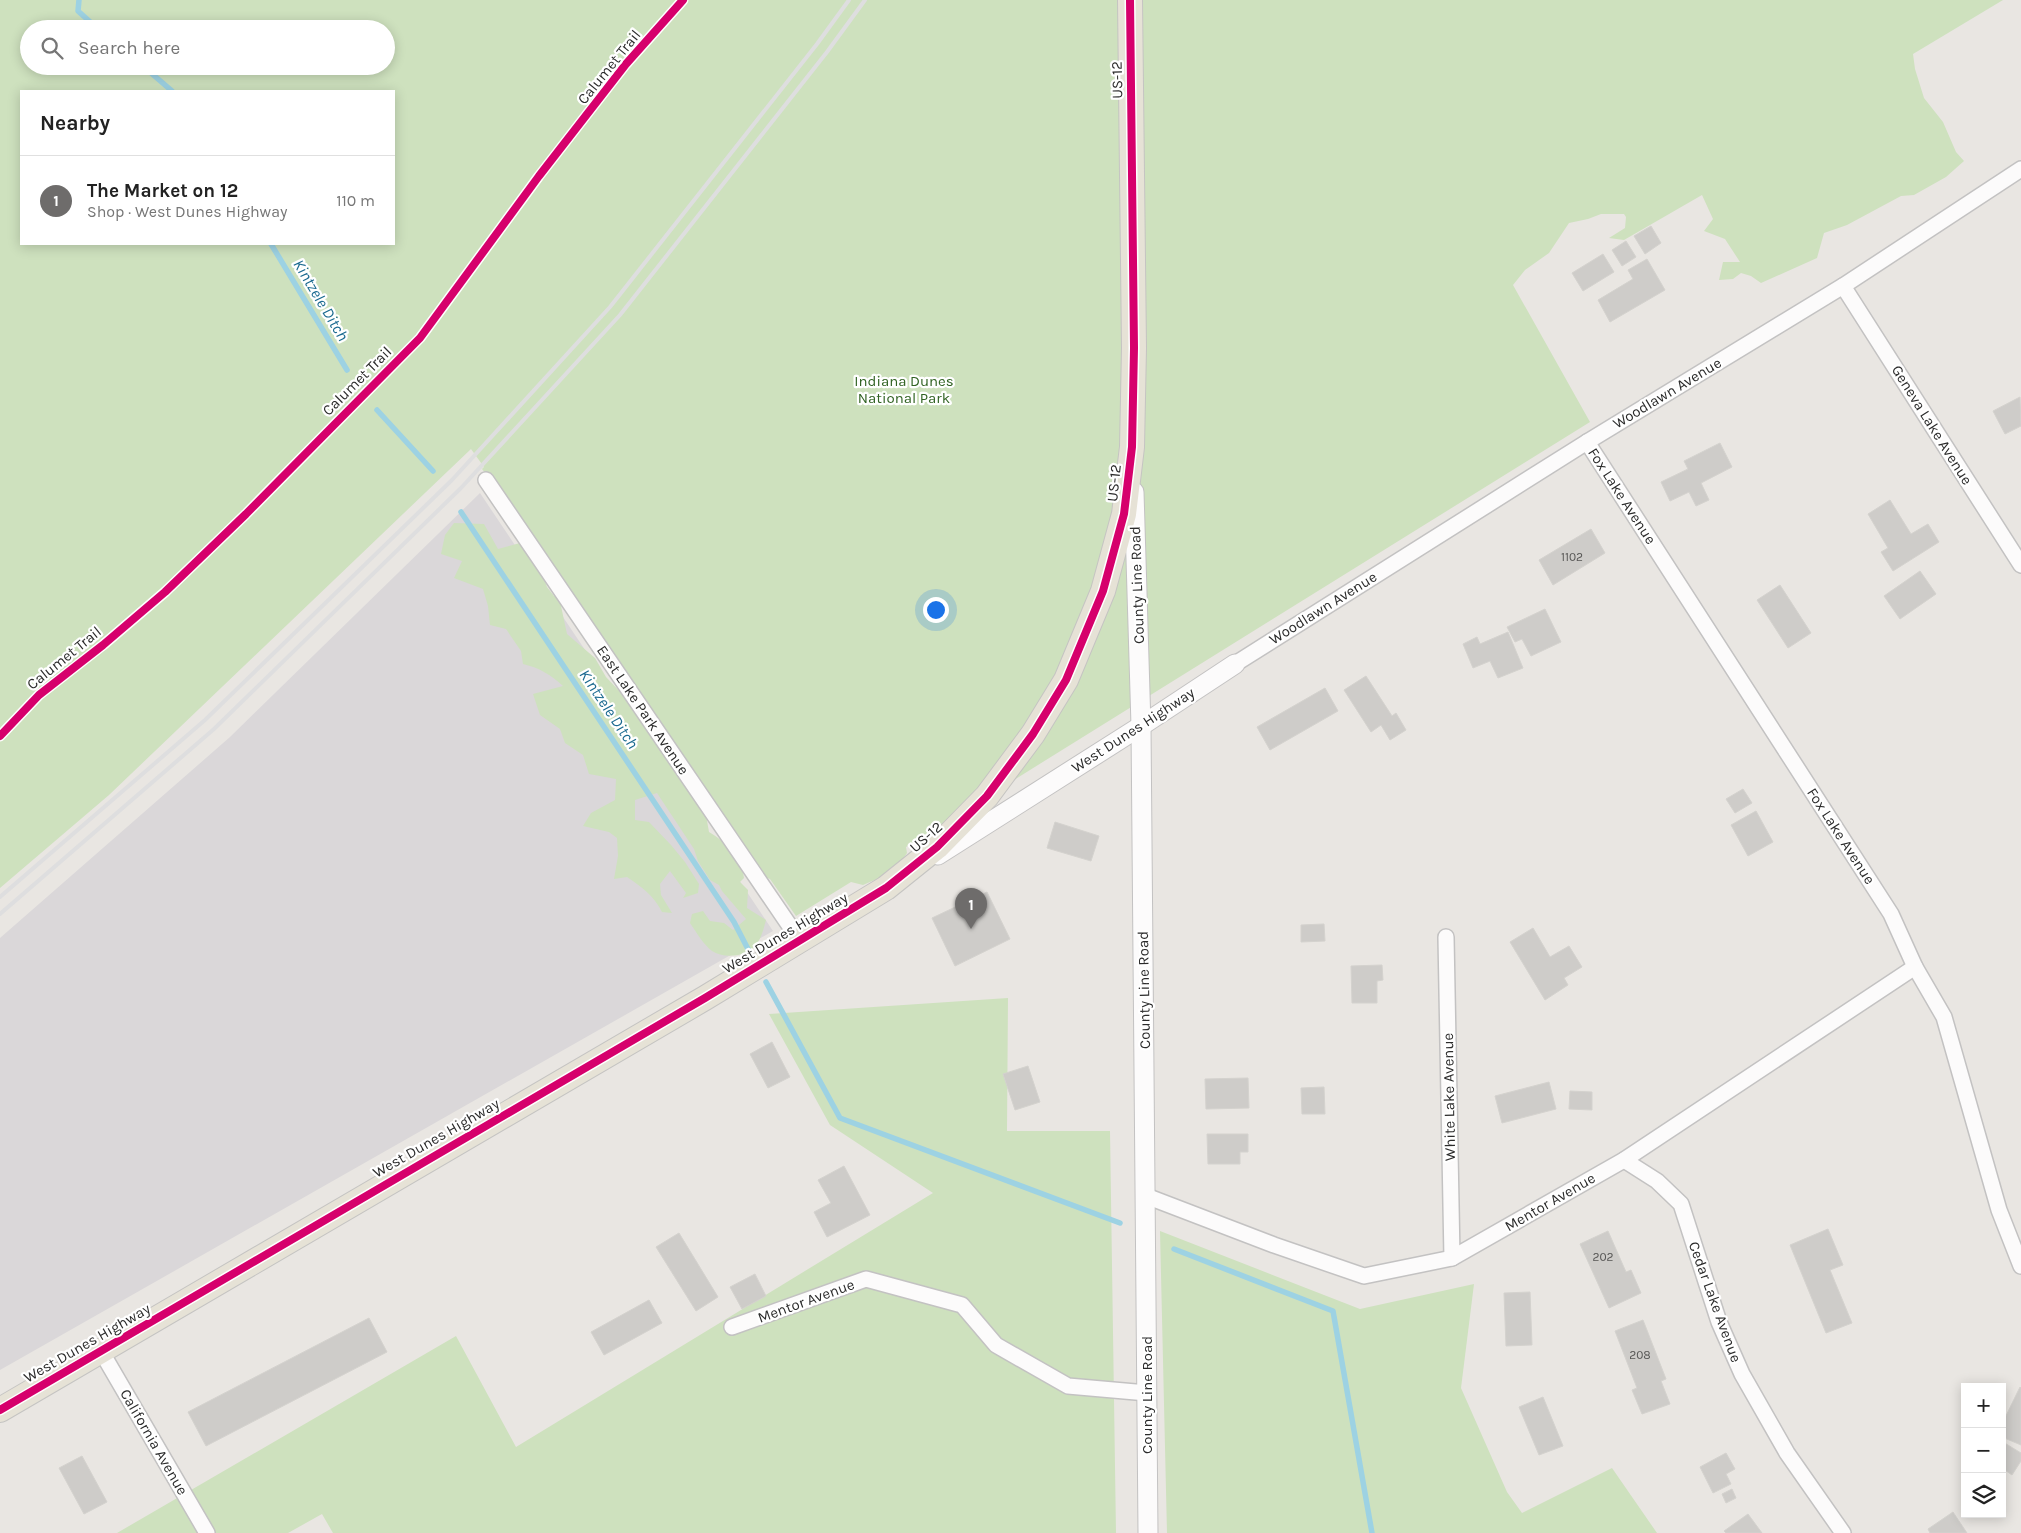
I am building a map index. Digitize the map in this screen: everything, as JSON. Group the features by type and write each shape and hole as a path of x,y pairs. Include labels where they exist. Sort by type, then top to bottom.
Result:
{"main road":[{"name":"US-12","path":"886,888 937,847 987,796 1029,741 1066,680 1103,591 1114,554 1124,514 1132,447 1134,338 1130,0"},
{"name":"West Dunes Highway","path":"0,1410 800,941 886,888"}],"street":[{"name":"Woodlawn Avenue","path":"1235,664 1587,442 1843,286 2021,169"},
{"name":"Geneva Lake Avenue","path":"1843,286 2021,565"},
{"name":"Fox Lake Avenue","path":"1587,442 1891,914 1915,967 1944,1017 1999,1210 2021,1266"},
{"name":"County Line Road","path":"1132,447 1138,567 1141,726 1148,1533"},
{"name":"East Lake Park Avenue","path":"486,480 800,941"},
{"name":"West Dunes Highway","path":"886,888 1235,664"},
{"name":"White Lake Avenue","path":"1446,937 1452,1258"},
{"name":"Mentor Avenue","path":"1146,1196 1274,1246 1364,1276 1452,1258 1624,1160 1915,967"},
{"name":"Cedar Lake Avenue","path":"1624,1160 1657,1181 1681,1204 1720,1322 1742,1374 1787,1452 1843,1533"},
{"name":"Mentor Avenue","path":"732,1327 866,1279 962,1305 996,1345 1068,1386 1148,1393"},
{"name":"California Avenue","path":"101,1351 207,1533"}],"shaded area":[{"path":"480,493 773,931 0,1370 0,938 230,737"}],"green space":[{"name":"Indiana Dunes National Park","path":"0,0 2003,0 1913,54 1915,69 1924,98 1943,122 1956,152 1964,161 1946,177 1914,195 1901,196 1847,225 1824,233 1817,258 1761,283 1751,276 1741,273 1733,279 1719,280 1723,262 1740,262 1725,239 1704,231 1713,219 1702,195 1624,240 1609,238 1625,228 1626,217 1624,214 1601,214 1569,223 1549,253 1525,270 1513,285 1590,422 906,847 907,853 898,866 886,875 863,885 851,882 796,916 770,879 762,876 706,815 709,832 727,845 740,863 744,878 740,882 748,890 747,908 766,920 758,942 750,951 730,956 717,954 703,942 690,923 692,914 703,911 710,921 724,923 733,930 746,919 719,885 710,880 698,861 694,849 657,793 635,800 635,820 649,822 685,862 699,884 698,893 683,898 686,893 670,871 660,884 661,895 672,913 662,912 647,892 627,877 614,879 618,856 617,838 609,832 583,826 591,813 615,800 616,779 589,774 583,755 565,743 560,729 540,715 533,694 563,686 545,672 523,664 521,651 506,629 490,625 488,606 483,589 454,578 462,561 441,554 445,535 454,523 484,524 498,549 520,543 543,576 547,587 554,596 563,586 506,499 482,469 484,467 471,449 109,795 0,888","holes":["575,603 625,697 606,677 595,658 567,634 561,606"]},
{"path":"1008,998 1007,1131 1110,1131 1116,1533 333,1533 322,1514 288,1533 117,1533 456,1336 516,1447 933,1193 830,1125 769,1014"},
{"path":"1160,1231 1360,1309 1474,1284 1461,1388 1507,1492 1522,1513 1612,1468 1657,1533 1167,1533"}],"building":[{"path":"1651,226 1661,243 1645,254 1634,236"},
{"path":"1626,241 1636,257 1622,266 1612,250"},
{"path":"1603,254 1614,272 1583,291 1572,273"},
{"path":"1647,259 1665,290 1610,322 1598,300 1633,279 1628,270"},
{"path":"2020,397 2021,426 2005,434 1993,411"},
{"path":"1720,443 1732,467 1701,483 1709,500 1696,506 1689,492 1670,501 1661,482 1688,469 1684,461"},
{"path":"1890,500 1911,534 1928,524 1939,542 1893,571 1881,552 1888,548 1868,514"},
{"path":"1591,529 1605,553 1553,585 1539,560"},
{"path":"1920,571 1936,594 1900,619 1884,596"},
{"path":"1780,585 1811,633 1788,648 1757,600"},
{"path":"1545,609 1561,642 1531,656 1522,639 1515,642 1507,627"},
{"path":"1508,632 1523,668 1498,678 1490,661 1473,668 1463,644 1477,637 1480,644"},
{"path":"1366,676 1392,716 1396,713 1406,730 1390,740 1381,725 1371,732 1344,690"},
{"path":"1325,688 1338,711 1270,750 1257,727"},
{"path":"1743,789 1752,803 1735,813 1726,799"},
{"path":"1756,811 1773,842 1748,856 1731,825"},
{"path":"1055,822 1099,836 1091,861 1047,848"},
{"path":"987,892 1010,939 955,966 932,918"},
{"path":"1324,924 1325,941 1301,942 1301,925"},
{"path":"1533,928 1550,957 1569,946 1582,967 1564,978 1568,985 1545,1000 1510,942"},
{"path":"1382,965 1383,980 1377,981 1377,1003 1352,1003 1351,966"},
{"path":"772,1042 790,1077 768,1088 750,1054"},
{"path":"1028,1066 1040,1102 1015,1110 1003,1074"},
{"path":"1248,1078 1249,1108 1206,1109 1205,1079"},
{"path":"1549,1082 1556,1109 1502,1123 1495,1096"},
{"path":"1324,1087 1325,1114 1302,1114 1301,1088"},
{"path":"1570,1091 1592,1092 1592,1110 1569,1109"},
{"path":"1207,1134 1248,1134 1248,1152 1240,1152 1240,1164 1208,1164"},
{"path":"844,1166 870,1215 827,1237 814,1212 831,1203 818,1180"},
{"path":"1828,1229 1843,1265 1830,1270 1852,1323 1826,1333 1790,1245"},
{"path":"1608,1231 1626,1272 1631,1270 1641,1293 1609,1308 1580,1244"},
{"path":"679,1233 718,1297 696,1311 656,1247"},
{"path":"755,1274 766,1296 742,1309 730,1287"},
{"path":"1530,1292 1532,1345 1506,1346 1504,1293"},
{"path":"649,1300 662,1323 604,1355 591,1332"},
{"path":"369,1318 387,1352 206,1446 188,1412"},
{"path":"1643,1320 1666,1379 1661,1381 1670,1404 1642,1414 1632,1390 1637,1388 1615,1331"},
{"path":"2020,1387 2021,1445 2006,1439 2006,1416"},
{"path":"1543,1397 1563,1446 1539,1455 1519,1407"},
{"path":"2006,1444 2021,1453 2021,1461 2012,1475 2006,1471"},
{"path":"1726,1453 1735,1469 1726,1474 1731,1484 1713,1493 1700,1467"},
{"path":"82,1456 107,1502 84,1514 59,1468"},
{"path":"1732,1489 1736,1498 1726,1503 1722,1494"},
{"path":"1953,1512 1967,1533 1930,1533 1928,1529"},
{"path":"1748,1514 1762,1533 1726,1533 1724,1531"}],"waterway":[{"name":"Kintzele Ditch","path":"79,0 78,11 88,20"},
{"name":"Kintzele Ditch","path":"153,75 171,90"},
{"name":"Kintzele Ditch","path":"272,245 347,370"},
{"name":"Kintzele Ditch","path":"377,410 433,471"},
{"name":"Kintzele Ditch","path":"461,512 734,922 749,951"},
{"path":"766,982 840,1118 1120,1223"},
{"path":"1174,1249 1333,1311 1372,1533"}],"railway":[{"path":"0,897 205,720 452,480 610,307 817,44 849,0"},
{"path":"0,914 214,729 461,488 620,315 827,52 865,0"}],"cycle path":[{"name":"Calumet Trail","path":"0,736 39,695 103,645 165,592 246,514 420,338 539,176 626,64 683,0"},
{"path":"0,1410 705,998 886,888 937,847 987,796 1033,734 1066,680 1103,591 1124,514 1132,447 1134,348 1130,0"}],"place":[{"name":"The Market on 12","path":"971,929"}]}
